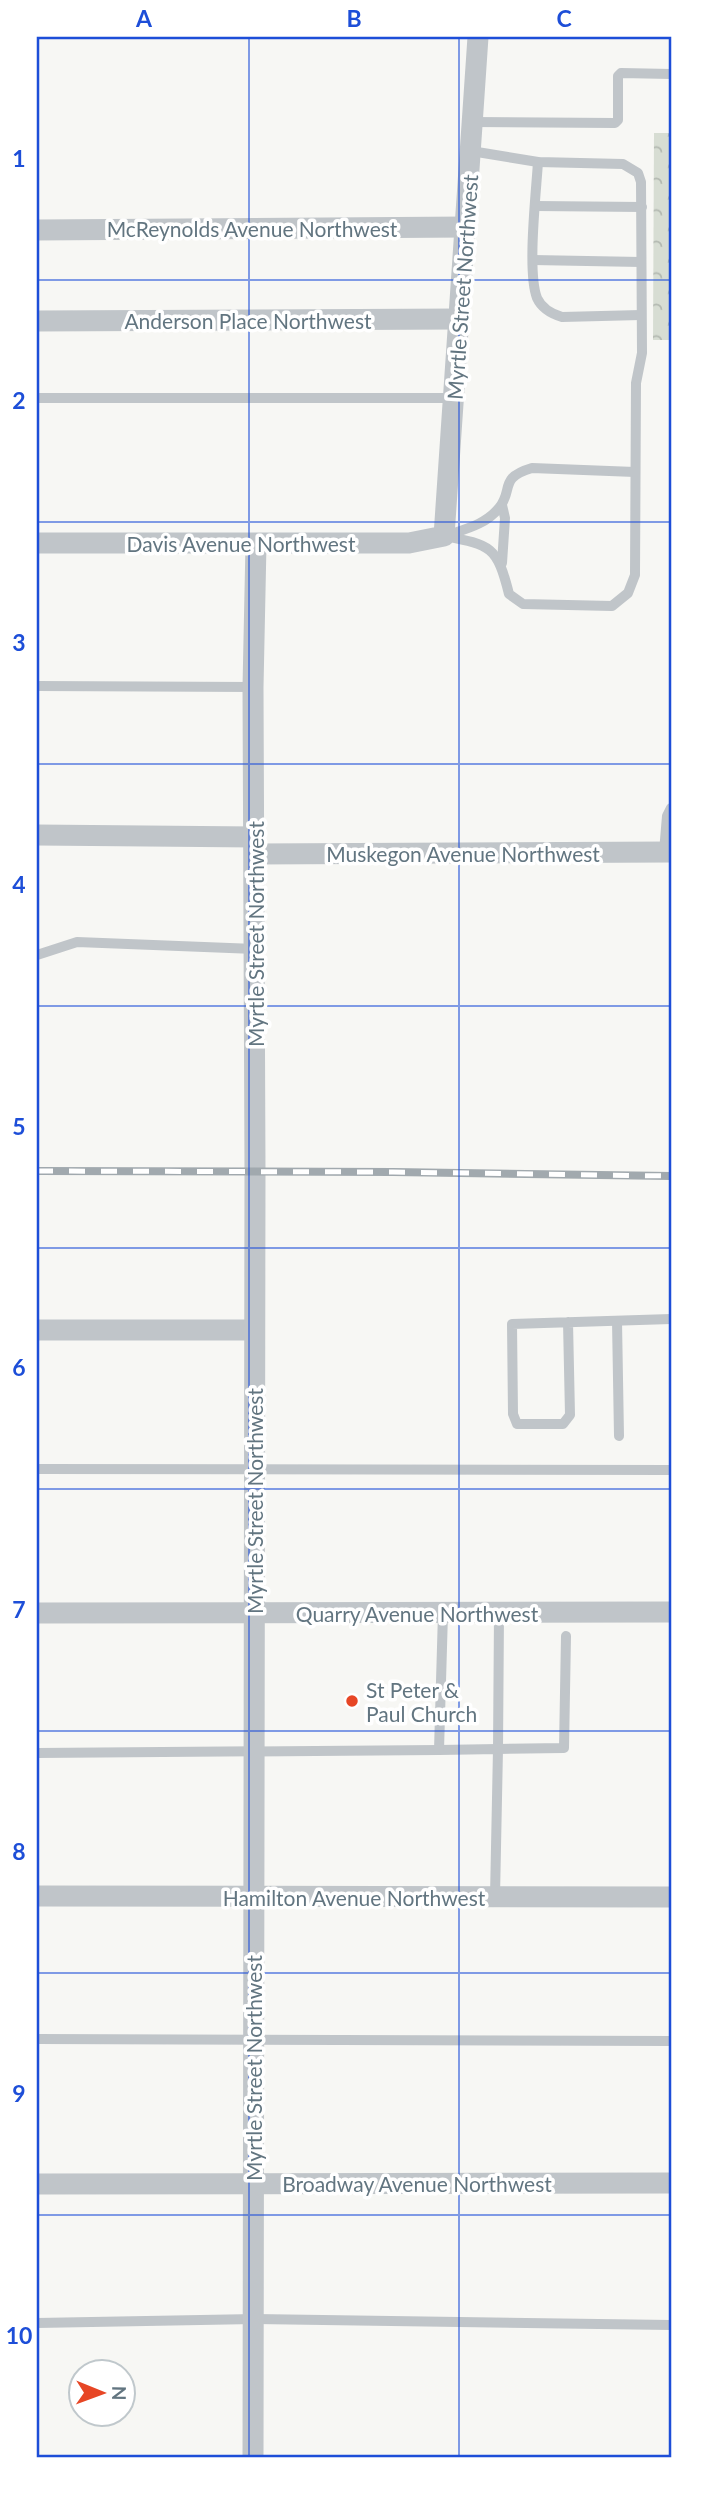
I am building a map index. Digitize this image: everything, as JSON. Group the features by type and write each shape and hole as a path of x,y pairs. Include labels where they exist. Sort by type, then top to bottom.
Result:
{"street":[{"name":"Myrtle Street Northwest","path":"444,536 478,37"},
{"name":"McReynolds Avenue Northwest","path":"37,230 467,227"},
{"name":"Anderson Place Northwest","path":"37,321 460,319"},
{"name":"Davis Avenue Northwest","path":"37,543 409,543 444,536"},
{"name":"Myrtle Street Northwest","path":"253,2458 253,687 256,544"},
{"name":"Muskegon Avenue Northwest","path":"37,835 255,845 668,852"},
{"path":"37,1330 254,1330"},
{"name":"Quarry Avenue Northwest","path":"37,1613 671,1612"},
{"name":"Hamilton Avenue Northwest","path":"37,1896 671,1897"},
{"name":"Broadway Avenue Northwest","path":"37,2184 671,2183"}],"lane":[{"path":"473,122 615,122 618,120 618,76 621,73 671,74"},
{"path":"471,150 538,162 623,164 638,173 641,182 642,353 636,383 635,575 628,593 612,606 523,604 509,594 502,564 505,518 502,505 506,486 517,472 532,468 635,472"},
{"path":"538,162 532,277 538,300 550,314 562,317 641,315"},
{"path":"536,206 642,207"},
{"path":"533,260 641,262"},
{"path":"37,398 455,398"},
{"path":"444,536 477,526 502,505"},
{"path":"444,536 476,542 489,550 502,564"},
{"path":"37,686 253,687"},
{"path":"668,852 667,816 671,808"},
{"path":"37,955 77,942 255,949"},
{"path":"568,1322 570,1415 564,1424 517,1424 513,1414 513,1324 568,1322 617,1321 671,1319"},
{"path":"617,1321 619,1436"},
{"path":"37,1469 671,1470"},
{"path":"439,1750 443,1613"},
{"path":"495,1898 499,1613"},
{"path":"37,1753 564,1748 566,1636"},
{"path":"37,2039 671,2042"},
{"path":"37,2323 255,2319 671,2325"}],"green space":[{"path":"654,133 671,133 671,340 653,340"}],"railway":[{"path":"37,1171 671,1176"}],"place":[{"name":"St Peter & Paul Church","path":"352,1701"}]}
